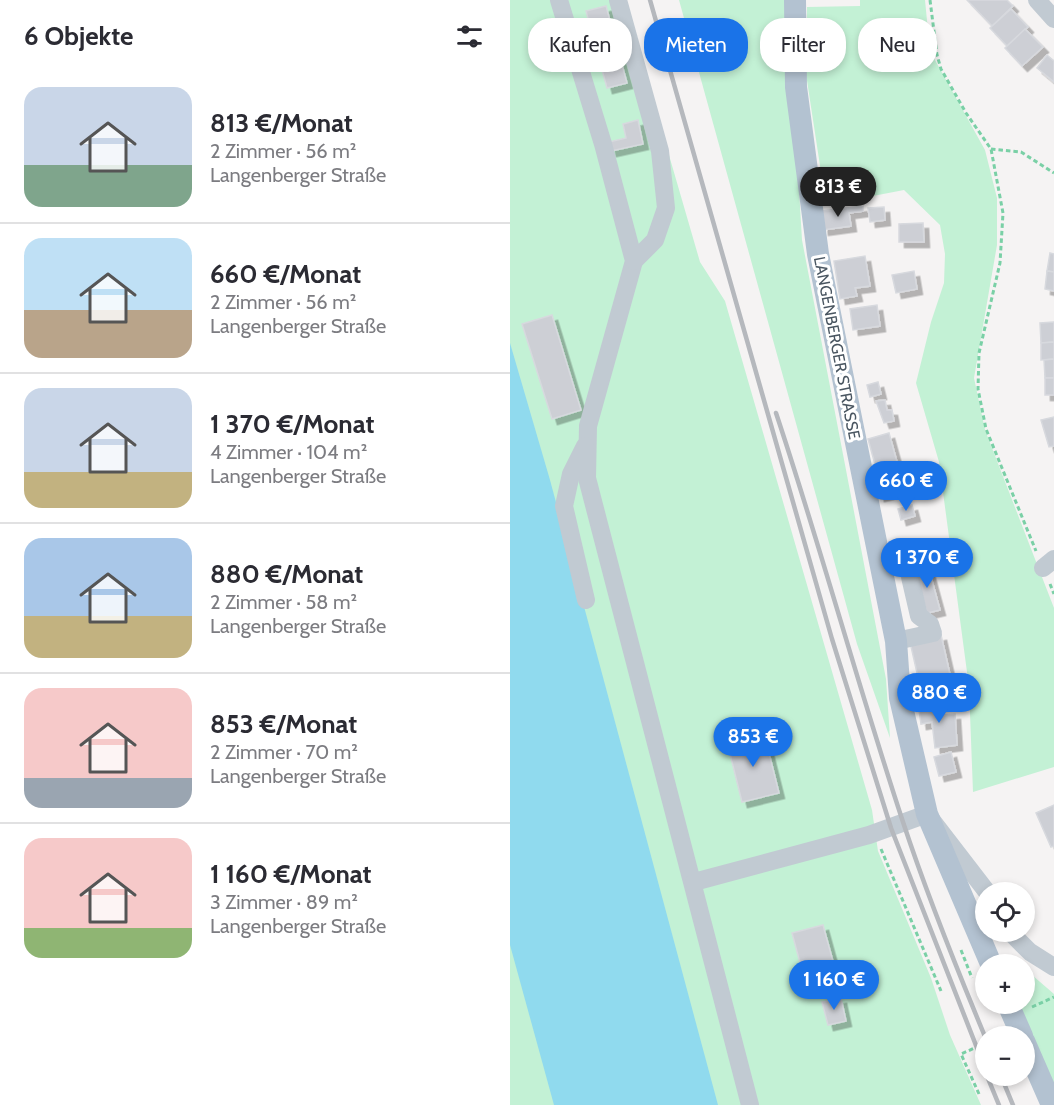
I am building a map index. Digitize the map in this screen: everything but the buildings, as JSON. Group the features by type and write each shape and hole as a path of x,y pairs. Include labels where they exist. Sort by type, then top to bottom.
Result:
{"main road":[{"name":"LANGENBERGER STRASSE","path":"795,0 796,87 818,254 896,641 900,698 927,814 987,954"},
{"path":"1035,1066 1052,1105"}],"street":[{"path":"559,0 603,144 634,261"},
{"path":"618,0 660,151 666,208 655,240 634,261 588,426 587,478 694,882 750,1105"},
{"path":"1037,0 1054,20"},
{"path":"586,600 564,506 571,474 587,442"},
{"path":"896,641 933,633 930,624 919,616 910,577 914,567"},
{"path":"694,882 876,832 927,814 979,882"},
{"path":"1020,942 1030,952 1054,967"}],"path":[{"path":"930,0 941,69 966,113 991,149 1003,213 1000,263 979,354 978,389 986,429 1048,563 1054,594"},
{"path":"991,149 1021,152 1054,173"},
{"path":"876,832 881,849 900,889 941,991"},
{"path":"975,1048 961,1054 975,1085"},
{"path":"975,1086 979,1094"}],"green space":[{"path":"510,0 624,0 629,18 528,18 528,72 632,72 632,28 700,262 725,301 872,810 878,851 931,978 950,1035 981,1105 510,1105"},
{"path":"679,0 793,0 793,18 760,18 760,72 793,72 802,240 886,679 890,738 857,644 699,72 748,72 748,18 684,18"},
{"path":"860,0 925,0 927,18 858,18 858,72 937,72 937,64 985,150 997,198 997,245 974,378 985,430 1054,608 1054,767 973,792 969,687 939,462 916,383 931,322 944,283 945,254 940,225 904,190 826,205 806,74 806,72 846,72 846,18 807,18 807,7 860,6"},
{"path":"1035,978 1054,994 1054,1092 1035,1044 1035,1026 1028,1026 1023,1014 1035,1014"}],"water":[{"path":"510,343 550,480 718,1105 554,1105 510,945"}],"railway":[{"path":"650,0 832,639 891,828 975,1043"},
{"path":"776,413 903,822 942,931 981,1026"},
{"path":"991,1086 999,1105"},
{"path":"1005,1086 1013,1105"}]}
